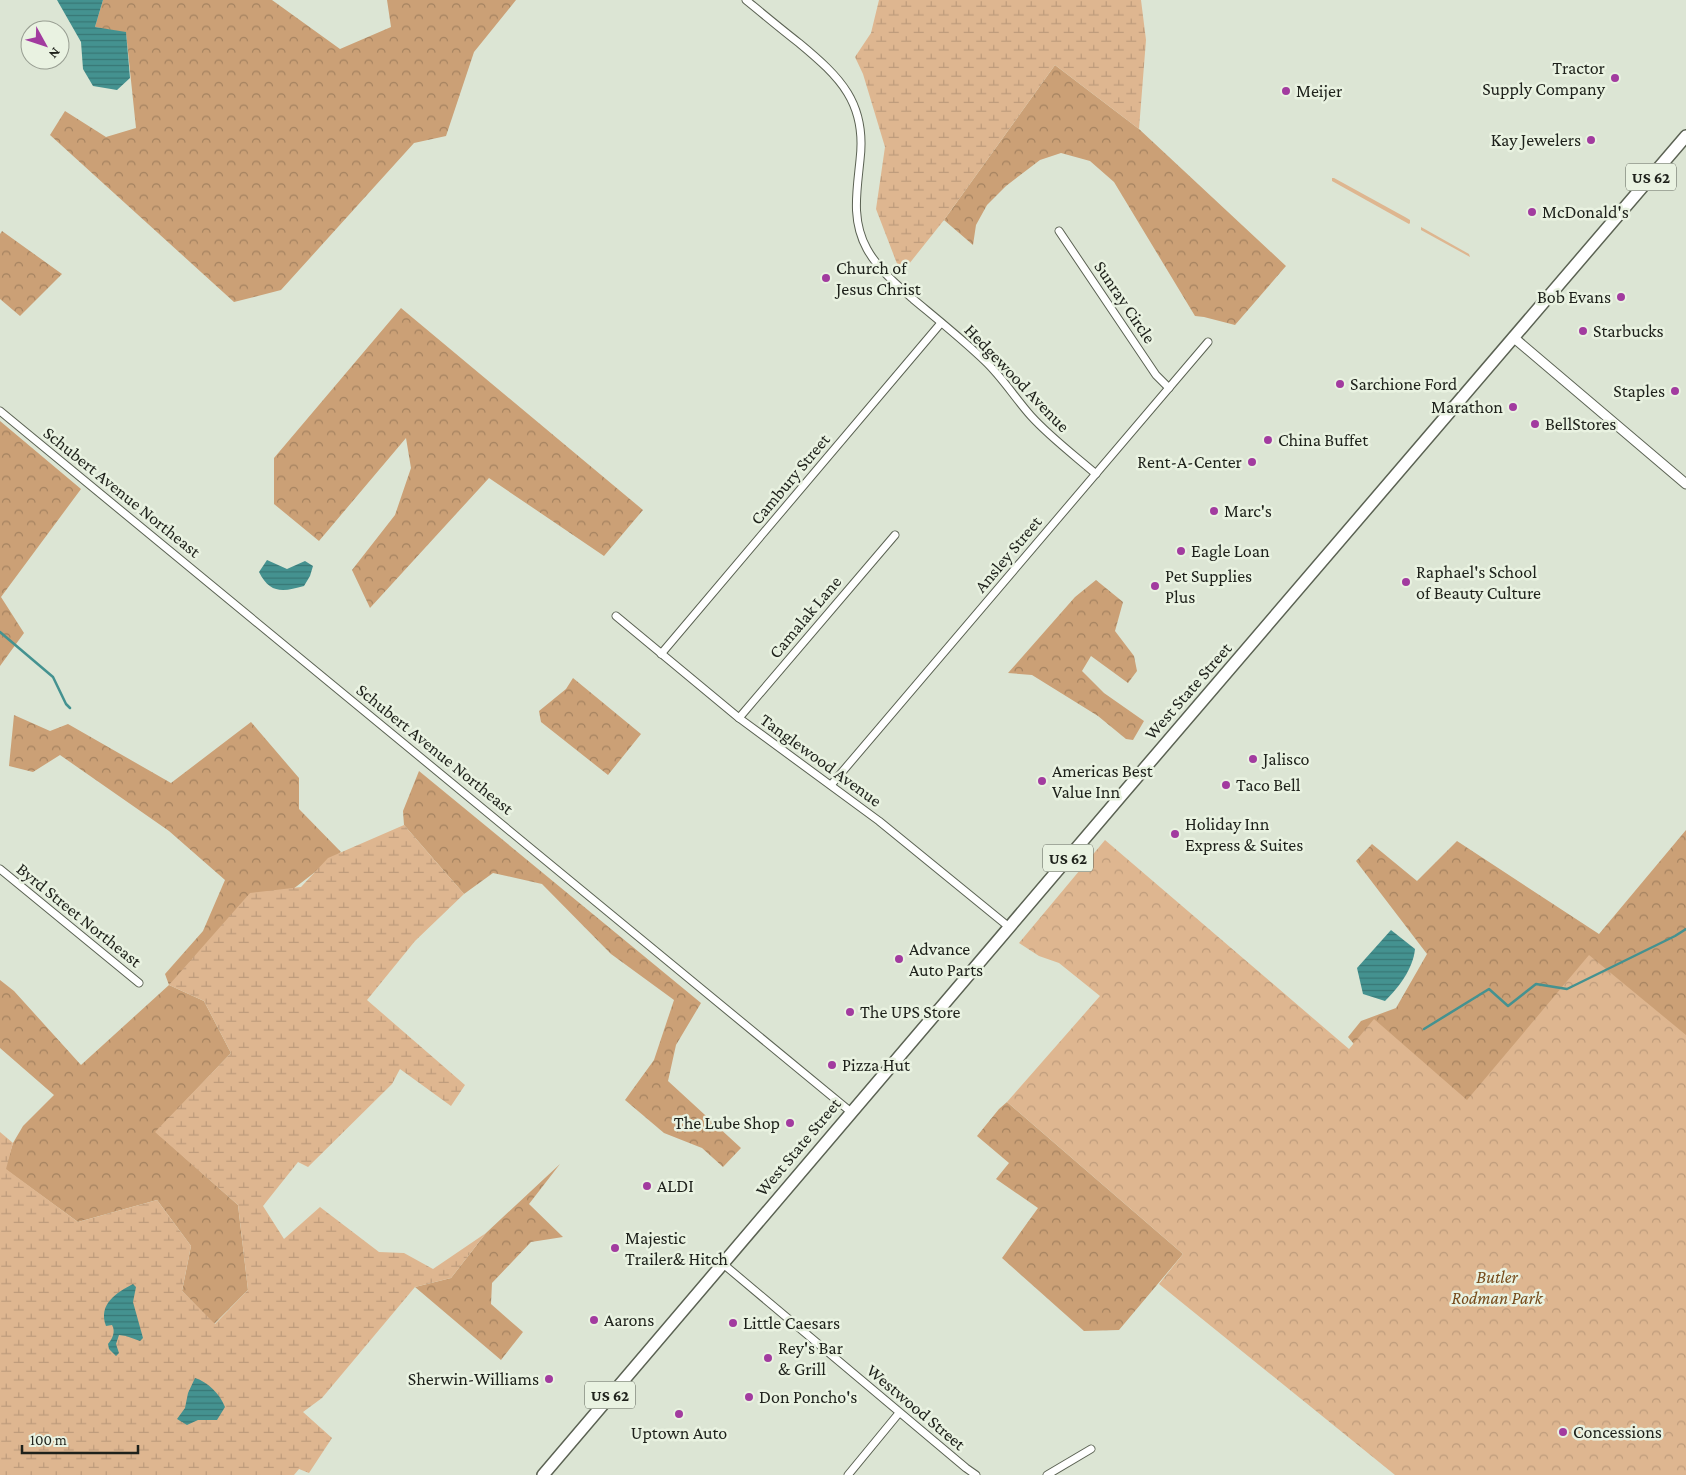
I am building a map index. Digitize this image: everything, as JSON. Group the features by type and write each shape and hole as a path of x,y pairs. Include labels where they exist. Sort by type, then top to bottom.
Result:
{"highway":[{"name":"West State Street","path":"543,1475 1686,136"}],"street":[{"name":"Hedgewood Avenue","path":"746,0 823,64 840,80 849,95 858,116 861,140 855,197 858,226 866,248 879,267 993,369 1036,422 1096,474"},
{"name":"Sunray Circle","path":"1059,231 1156,375 1169,388"},
{"name":"Cambury Street","path":"661,654 941,323"},
{"path":"1513,337 1686,484"},
{"name":"Ansley Street","path":"831,785 1208,342"},
{"name":"Schubert Avenue Northeast","path":"0,411 851,1112"},
{"name":"Camalak Lane","path":"739,718 895,535"},
{"name":"Tanglewood Avenue","path":"616,616 739,718 879,821 1009,927"},
{"name":"Byrd Street Northeast","path":"0,869 139,983"},
{"name":"Westwood Street","path":"722,1263 899,1413 976,1475"},
{"path":"848,1475 899,1413"},
{"path":"1047,1475 1092,1450"}],"green space":[{"path":"103,0 272,0 340,49 391,27 387,0 516,0 474,52 446,136 414,143 281,290 234,302 50,135 65,111 106,137 136,128 126,33 95,27"},
{"path":"879,0 1141,0 1146,40 1139,129 1055,65 944,220 901,274 876,209 885,147 863,74 855,57 871,33"},
{"path":"1055,65 1139,129 1286,266 1235,325 1195,316 1114,182 1090,161 1061,153 1040,160 1006,186 987,205 976,225 973,245 944,220"},
{"path":"1332,178 1405,217 1410,220 1410,223 1332,181"},
{"path":"1421,227 1469,254 1470,257 1421,230"},
{"path":"2,231 62,274 20,316 0,299 0,234"},
{"path":"401,308 643,510 604,556 489,478 370,608 352,570 395,515 411,468 406,438 319,541 274,504 274,458"},
{"path":"0,421 81,489 1,597 24,633 0,666"},
{"path":"1096,580 1123,602 1115,631 1134,656 1137,671 1128,683 1091,656 1082,671 1104,693 1144,721 1133,740 1126,739 1098,716 1032,675 1008,673 1075,597"},
{"path":"573,678 641,734 608,775 541,722 539,711 566,689"},
{"path":"14,715 50,731 68,724 171,783 251,722 299,778 299,809 341,852 169,985 165,974 203,931 225,880 169,831 60,755 33,772 9,766"},
{"path":"419,771 701,1003 676,1045 668,1081 741,1148 723,1167 702,1148 664,1133 625,1100 654,1060 674,1000 611,954 542,884 493,873 464,894 404,825 403,811"},
{"path":"404,825 464,894 415,941 367,1000 465,1085 451,1106 400,1069 392,1084 308,1167 298,1162 263,1206 284,1239 320,1207 379,1252 404,1253 433,1269 486,1233 451,1278 415,1287 322,1398 303,1412 332,1438 309,1473 299,1469 294,1475 0,1475 0,1132 13,1143 6,1169 78,1222 157,1200 191,1246 182,1291 215,1324 248,1290 238,1205 155,1132 231,1053 204,1001 169,985 250,893 301,887 328,858"},
{"path":"1686,830 1686,1325 1369,1062 1348,1037 1361,1021 1396,1008 1427,954 1356,861 1372,844 1417,881 1457,841 1599,934"},
{"name":"Butler Rodman Park","path":"1105,840 1349,1049 1374,1019 1467,1100 1589,955 1686,1035 1686,1475 1395,1475 1159,1284 1183,1254 1007,1102 1100,996 1059,963 1039,956 1019,943"},
{"path":"0,980 14,991 81,1065 169,985 204,1001 231,1053 156,1132 238,1205 248,1290 214,1324 182,1291 191,1246 157,1200 78,1222 5,1169 13,1143 23,1126 54,1095 0,1048"},
{"path":"1007,1102 1183,1254 1119,1330 1084,1331 1002,1258 1038,1208 996,1179 1009,1163 977,1136"},
{"path":"560,1164 529,1204 563,1237 531,1242 492,1283 491,1304 523,1332 501,1360 415,1287 451,1278 486,1233"}],"water":[{"path":"57,0 103,0 95,27 126,32 130,78 117,90 93,86 83,69 81,42"},
{"path":"267,560 287,569 305,561 313,566 304,586 278,590 268,584 259,572"},
{"path":"1391,930 1415,949 1405,977 1385,1001 1363,994 1357,968"},
{"path":"133,1284 136,1287 133,1302 143,1338 140,1341 119,1335 116,1344 119,1353 116,1356 109,1349 108,1344 114,1330 112,1325 106,1326 104,1311 115,1295"},
{"path":"195,1378 213,1389 225,1407 217,1420 198,1420 187,1425 177,1419 185,1408 188,1393"}],"waterway":[{"path":"0,632 53,677 66,704 70,708"},
{"path":"1424,1029 1489,989 1508,1006 1536,984 1567,989 1686,929"}],"place":[{"name":"Tractor Supply Company","path":"1615,78"},
{"name":"Meijer","path":"1286,91"},
{"name":"Kay Jewelers","path":"1591,140"},
{"name":"McDonald's","path":"1532,212"},
{"name":"Church of Jesus Christ","path":"826,278"},
{"name":"Bob Evans","path":"1621,297"},
{"name":"Starbucks","path":"1583,331"},
{"name":"Sarchione Ford","path":"1340,384"},
{"name":"Staples","path":"1675,391"},
{"name":"Marathon","path":"1513,407"},
{"name":"BellStores","path":"1535,424"},
{"name":"China Buffet","path":"1268,440"},
{"name":"Rent-A-Center","path":"1252,462"},
{"name":"Marc's","path":"1214,511"},
{"name":"Eagle Loan","path":"1181,551"},
{"name":"Raphael's School of Beauty Culture","path":"1406,582"},
{"name":"Pet Supplies Plus","path":"1155,586"},
{"name":"Jalisco","path":"1253,759"},
{"name":"Americas Best Value Inn","path":"1042,781"},
{"name":"Taco Bell","path":"1226,785"},
{"name":"Holiday Inn Express & Suites","path":"1175,834"},
{"name":"Advance Auto Parts","path":"899,959"},
{"name":"The UPS Store","path":"850,1012"},
{"name":"Pizza Hut","path":"832,1065"},
{"name":"The Lube Shop","path":"790,1123"},
{"name":"ALDI","path":"647,1186"},
{"name":"Majestic Trailer& Hitch","path":"615,1248"},
{"name":"Aarons","path":"594,1320"},
{"name":"Little Caesars","path":"733,1323"},
{"name":"Rey's Bar & Grill","path":"768,1358"},
{"name":"Sherwin-Williams","path":"549,1379"},
{"name":"Don Poncho's","path":"749,1397"},
{"name":"Uptown Auto","path":"679,1414"},
{"name":"Concessions","path":"1563,1432"}]}
